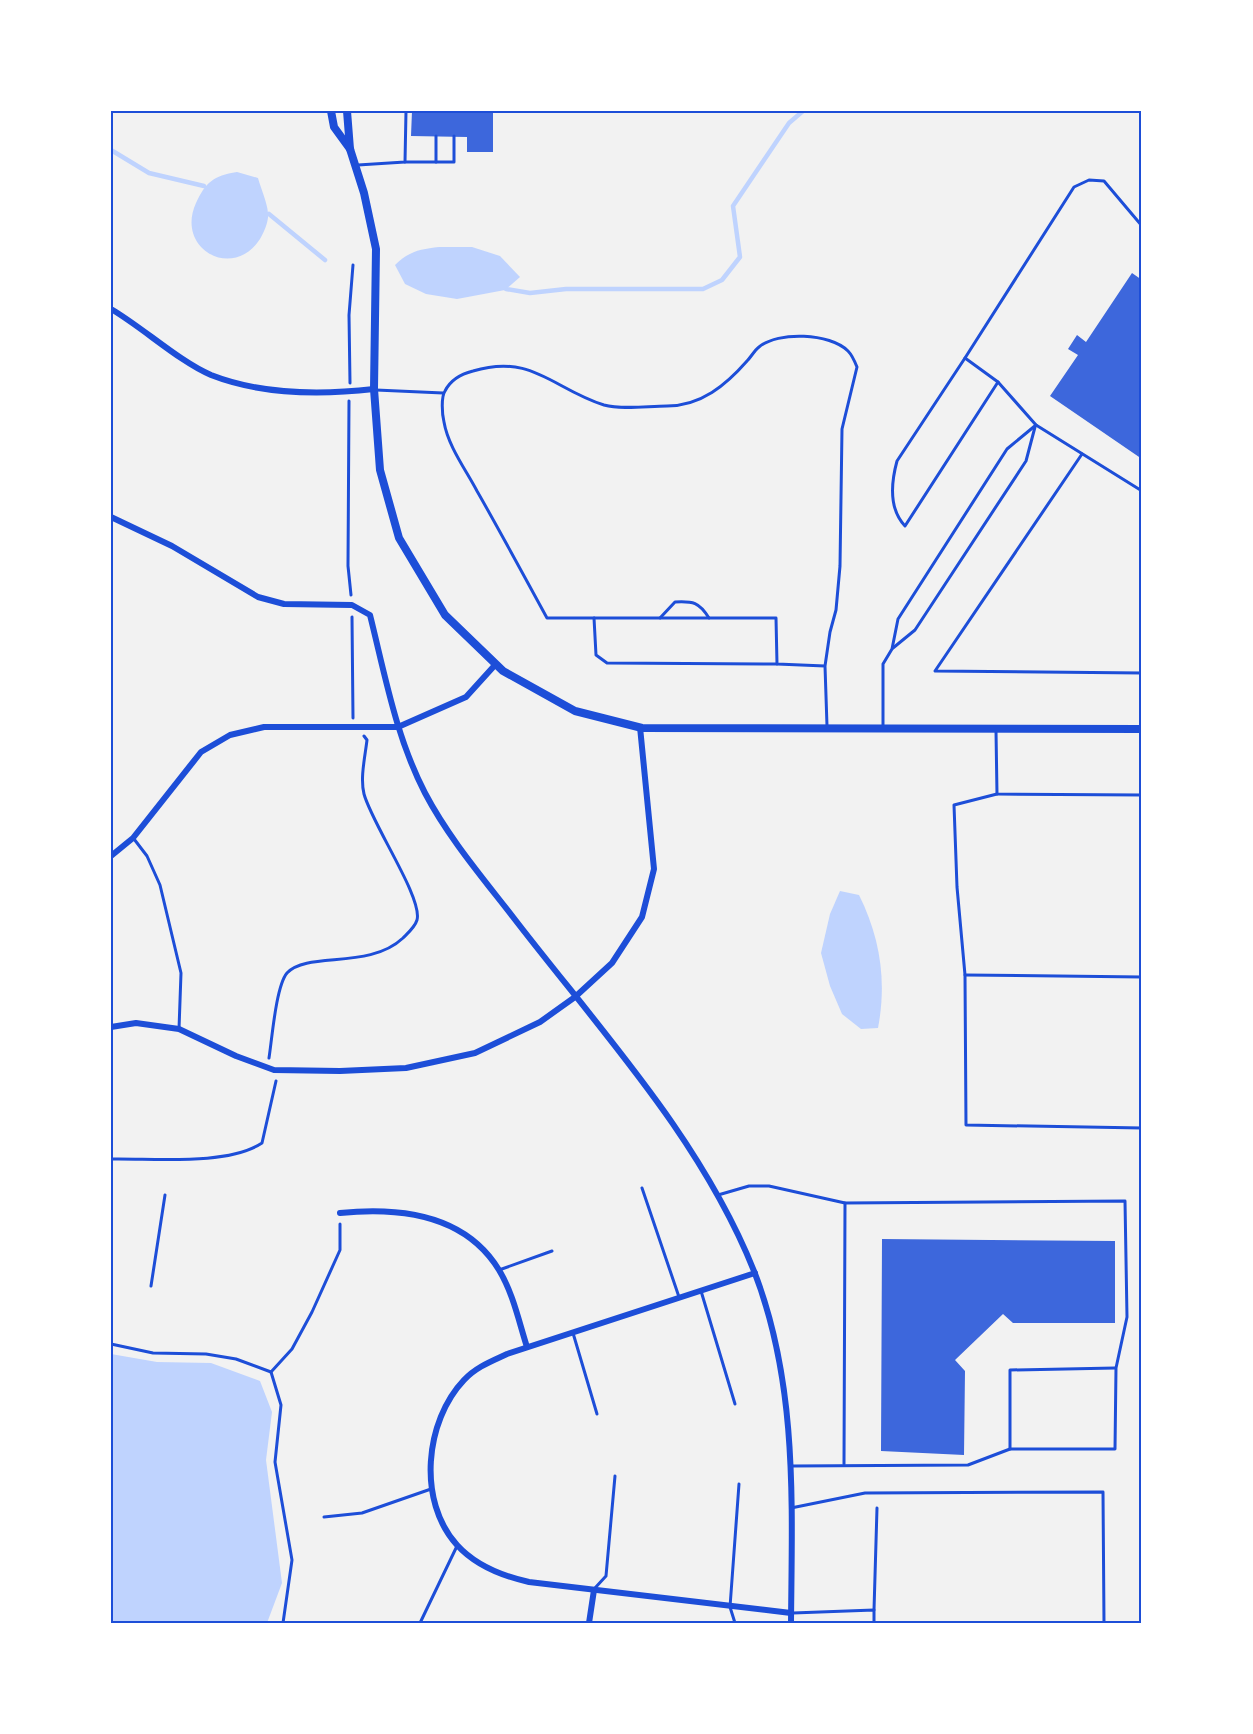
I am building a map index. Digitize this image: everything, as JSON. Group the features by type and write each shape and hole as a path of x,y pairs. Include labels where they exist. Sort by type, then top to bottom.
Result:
{"street":[{"path":"331,111 334,127 350,149"},
{"path":"347,111 350,149 364,193 376,249 374,389 380,470 399,538 445,615 495,665 512,678 575,711 639,727 1142,729"},
{"path":"111,309 210,374 252,386 298,392 350,392 374,389"},
{"path":"111,517 172,546 258,597 284,604 352,605 370,615 406,753 452,836 682,1137 718,1195 755,1273 777,1350 788,1412 792,1466 791,1623"},
{"path":"111,856 133,838 201,752 230,735 264,727 399,727 466,697 495,665"},
{"path":"111,1027 136,1023 178,1029 236,1056 274,1070 406,1068 475,1053 540,1022 575,997 612,963 642,917 654,869 639,727"},
{"path":"340,1213 371,1210 403,1211 434,1219 462,1233 487,1254 499,1270 515,1308 527,1347"},
{"path":"755,1273 527,1347 483,1364 465,1378 451,1396 438,1423 433,1445 432,1489 441,1524 457,1546 479,1563 503,1576 594,1590 791,1613"},
{"path":"589,1623 594,1590"}],"lane":[{"path":"405,162 406,111"},
{"path":"436,136 436,162"},
{"path":"354,165 454,162 454,136"},
{"path":"998,382 906,526 894,510 893,476 897,461 1074,187 1089,180 1104,182 1142,226"},
{"path":"777,664 776,618 547,618 456,454 444,422 443,393 451,381 462,374 500,366 529,368 546,375 573,394 607,406 674,406 701,401 726,382 759,346 790,336 812,336 831,341 849,351 857,367 842,429 840,566 836,610 825,666 828,728"},
{"path":"965,358 998,382 1036,425 1142,490"},
{"path":"374,389 443,393"},
{"path":"892,649 915,630 1026,461 1036,425"},
{"path":"884,729 884,664 892,649 898,619 1007,449 1036,425"},
{"path":"1082,454 935,671 1142,673"},
{"path":"660,618 675,602 690,601 701,605 709,618"},
{"path":"594,618 596,655 607,663 825,666"},
{"path":"996,729 997,794"},
{"path":"1142,795 997,794 954,805 957,887 965,975 966,1125 1142,1128"},
{"path":"133,838 147,856 160,885 181,973 178,1029"},
{"path":"965,975 1142,977"},
{"path":"718,1195 748,1186 769,1186 845,1203 1125,1201 1127,1317 1116,1368 1115,1449 1010,1449 968,1465 792,1466"},
{"path":"642,1188 680,1298"},
{"path":"151,1286 165,1195"},
{"path":"844,1464 845,1203"},
{"path":"499,1270 552,1251"},
{"path":"701,1291 735,1404"},
{"path":"573,1333 597,1414"},
{"path":"1010,1449 1010,1370 1116,1368"},
{"path":"594,1590 606,1576 615,1476"},
{"path":"735,1623 730,1607 739,1484"},
{"path":"324,1517 362,1513 432,1489"},
{"path":"791,1509 865,1493 1103,1492 1104,1623"},
{"path":"874,1623 877,1509"},
{"path":"420,1623 457,1546"},
{"path":"791,1613 874,1610"}],"path":[{"path":"111,1160 225,1157 250,1151 262,1143 277,1083 268,1058 280,989 286,974 296,967 313,963 374,956 396,945 410,932 417,920 413,894 394,862 363,792 367,740 352,717 352,605 348,566 349,315 353,265"},
{"path":"271,1372 292,1350 340,1250 340,1213"},
{"path":"111,1344 153,1353 206,1354 236,1359 271,1372"},
{"path":"271,1372 281,1405 276,1462 292,1560 283,1623"}],"water":[{"path":"237,172 258,178 268,219 260,239 249,251 236,258 222,258 210,254 200,246 193,234 192,219 196,203 207,185 216,178"},
{"path":"439,247 472,247 500,256 520,277 505,290 457,299 426,294 405,284 395,265 416,252"},
{"path":"840,891 859,895 877,943 882,993 878,1028 861,1029 842,1014 830,986 821,953 830,914"},
{"path":"111,1354 157,1362 211,1363 260,1381 272,1412 266,1460 282,1583 267,1623 111,1623"}],"building":[{"path":"412,111 493,111 493,152 467,152 467,137 411,136"},
{"path":"1132,273 1142,280 1142,459 1050,396 1078,355 1068,349 1077,335 1086,342"},
{"path":"882,1239 1115,1241 1115,1323 1013,1323 1003,1314 955,1360 965,1371 964,1455 881,1451"}],"waterway":[{"path":"506,289 530,293 566,289 703,289 722,280 740,257 733,206 789,123 803,111"},
{"path":"111,150 149,173 204,186"},
{"path":"269,214 325,260"}]}
